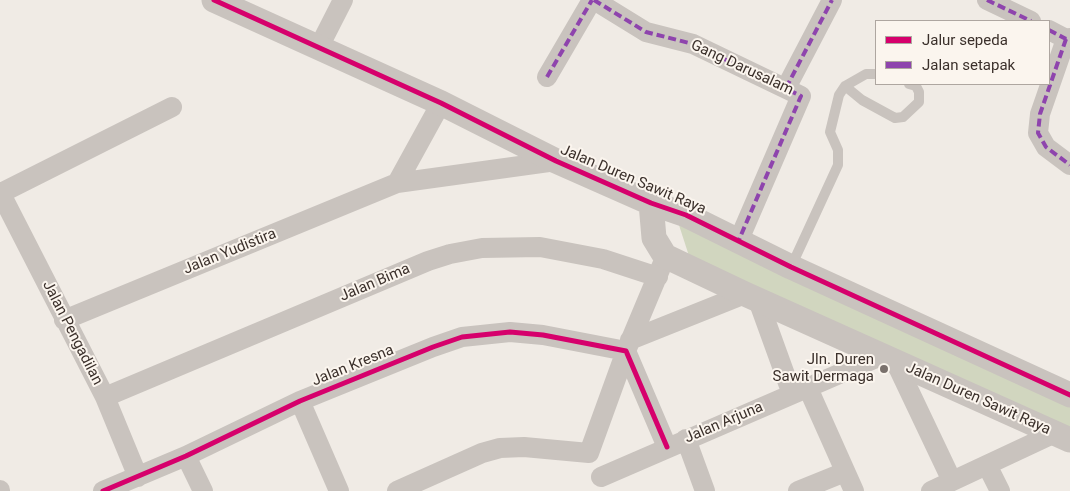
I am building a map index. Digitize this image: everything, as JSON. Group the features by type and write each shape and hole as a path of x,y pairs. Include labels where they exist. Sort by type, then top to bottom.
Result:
{"street":[{"name":"Jalan Duren Sawit Raya","path":"214,0 318,49 441,103 556,161 651,203 686,215 791,267 1070,395"},
{"path":"318,49 343,0"},
{"path":"547,77 593,0"},
{"name":"Gang Darusalam","path":"593,0 646,32 693,44 798,94 801,100 738,242"},
{"path":"786,88 832,0"},
{"path":"988,0 1029,20"},
{"path":"1050,79 1062,36"},
{"path":"1048,85 1040,114 1038,133 1046,147 1070,165"},
{"path":"397,183 441,103"},
{"path":"0,192 172,107"},
{"name":"Jalan Yudistira","path":"64,320 397,183 556,161"},
{"name":"Jalan Pengadilan","path":"0,192 105,397 138,477"},
{"name":"Jalan Duren Sawit Raya","path":"651,203 654,238 662,266 752,297 1065,440"},
{"name":"Jalan Bima","path":"105,397 418,265 450,254 482,248 540,248 602,259 662,266"},
{"path":"604,484 589,453 628,346 662,266"},
{"path":"628,346 752,297 800,391 846,472 854,491"},
{"name":"Jalan Kresna","path":"103,491 186,456 300,401 433,347 483,334 510,332 628,346"},
{"path":"628,346 667,447"},
{"path":"889,358 952,481"},
{"name":"Jalan Arjuna","path":"604,484 667,447 800,391 889,358"},
{"path":"300,401 339,491"},
{"path":"686,439 705,491"},
{"path":"931,491 987,465 1065,440"},
{"path":"397,491 482,453 500,448 524,447 589,453"},
{"path":"186,456 203,491"},
{"path":"987,465 1000,491"},
{"path":"798,491 846,472"}],"lane":[{"path":"791,267 838,164 838,150 830,132 838,95 845,86 866,74 875,74"},
{"path":"845,86 862,100 895,118 903,116 919,102 919,92 916,86 913,85"}],"green space":[{"path":"678,222 1070,400 1070,431 689,256"}],"marked path":[{"path":"547,77 592,0"},
{"path":"594,0 646,32 693,44 801,96 738,242"},
{"path":"786,88 832,0"},
{"path":"987,0 1029,20"},
{"path":"1050,31 1066,39 1070,38"},
{"path":"1066,39 1040,114 1038,133 1046,147 1070,165"}],"cycle path":[{"path":"214,0 441,103 556,161 651,203 686,215 791,267 1070,395"},
{"path":"103,491 186,456 300,401 433,347 462,337 510,332 543,335 626,351 667,447"}],"place":[{"name":"Jln. Duren Sawit Dermaga","path":"884,369"}]}
